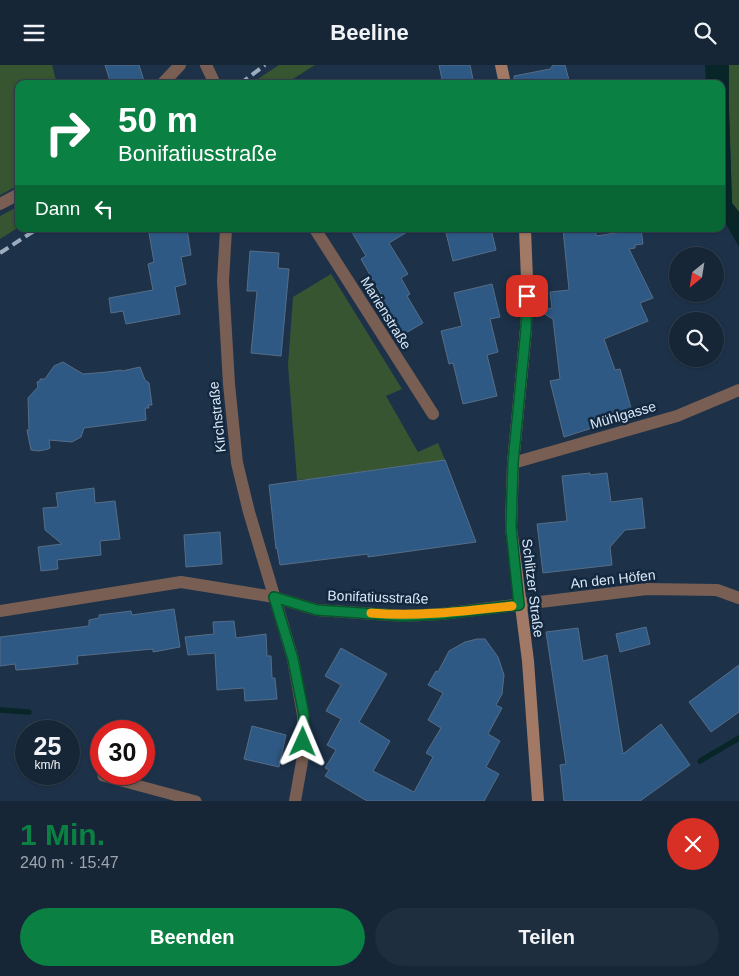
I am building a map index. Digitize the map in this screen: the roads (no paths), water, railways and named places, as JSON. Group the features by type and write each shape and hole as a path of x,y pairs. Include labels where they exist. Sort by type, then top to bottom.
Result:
{"main road":[{"path":"501,65 504,80"},
{"name":"Schlitzer Straße","path":"525,232 526,329 513,463 511,528 519,605 528,661 538,801"}],"street":[{"path":"166,80 180,65"},
{"path":"206,65 213,80"},
{"path":"0,204 15,196"},
{"name":"Kirchstraße","path":"226,232 223,281 228,384 237,463 249,512 293,659 304,715 303,756 295,801"},
{"name":"Marienstraße","path":"317,232 433,414"},
{"name":"Mühlgasse","path":"513,463 677,416 739,390"},
{"name":"Bonifatiusstraße","path":"0,611 181,582 274,597 317,610 404,616 441,614 519,605"},
{"name":"An den Höfen","path":"519,605 647,589 717,590 739,599"}],"lane":[{"path":"136,785 196,801"}],"waterway":[{"path":"0,710 29,712"},
{"path":"700,761 739,738"}],"railway":[{"path":"245,80 265,65"},
{"path":"0,253 32,232"}]}
